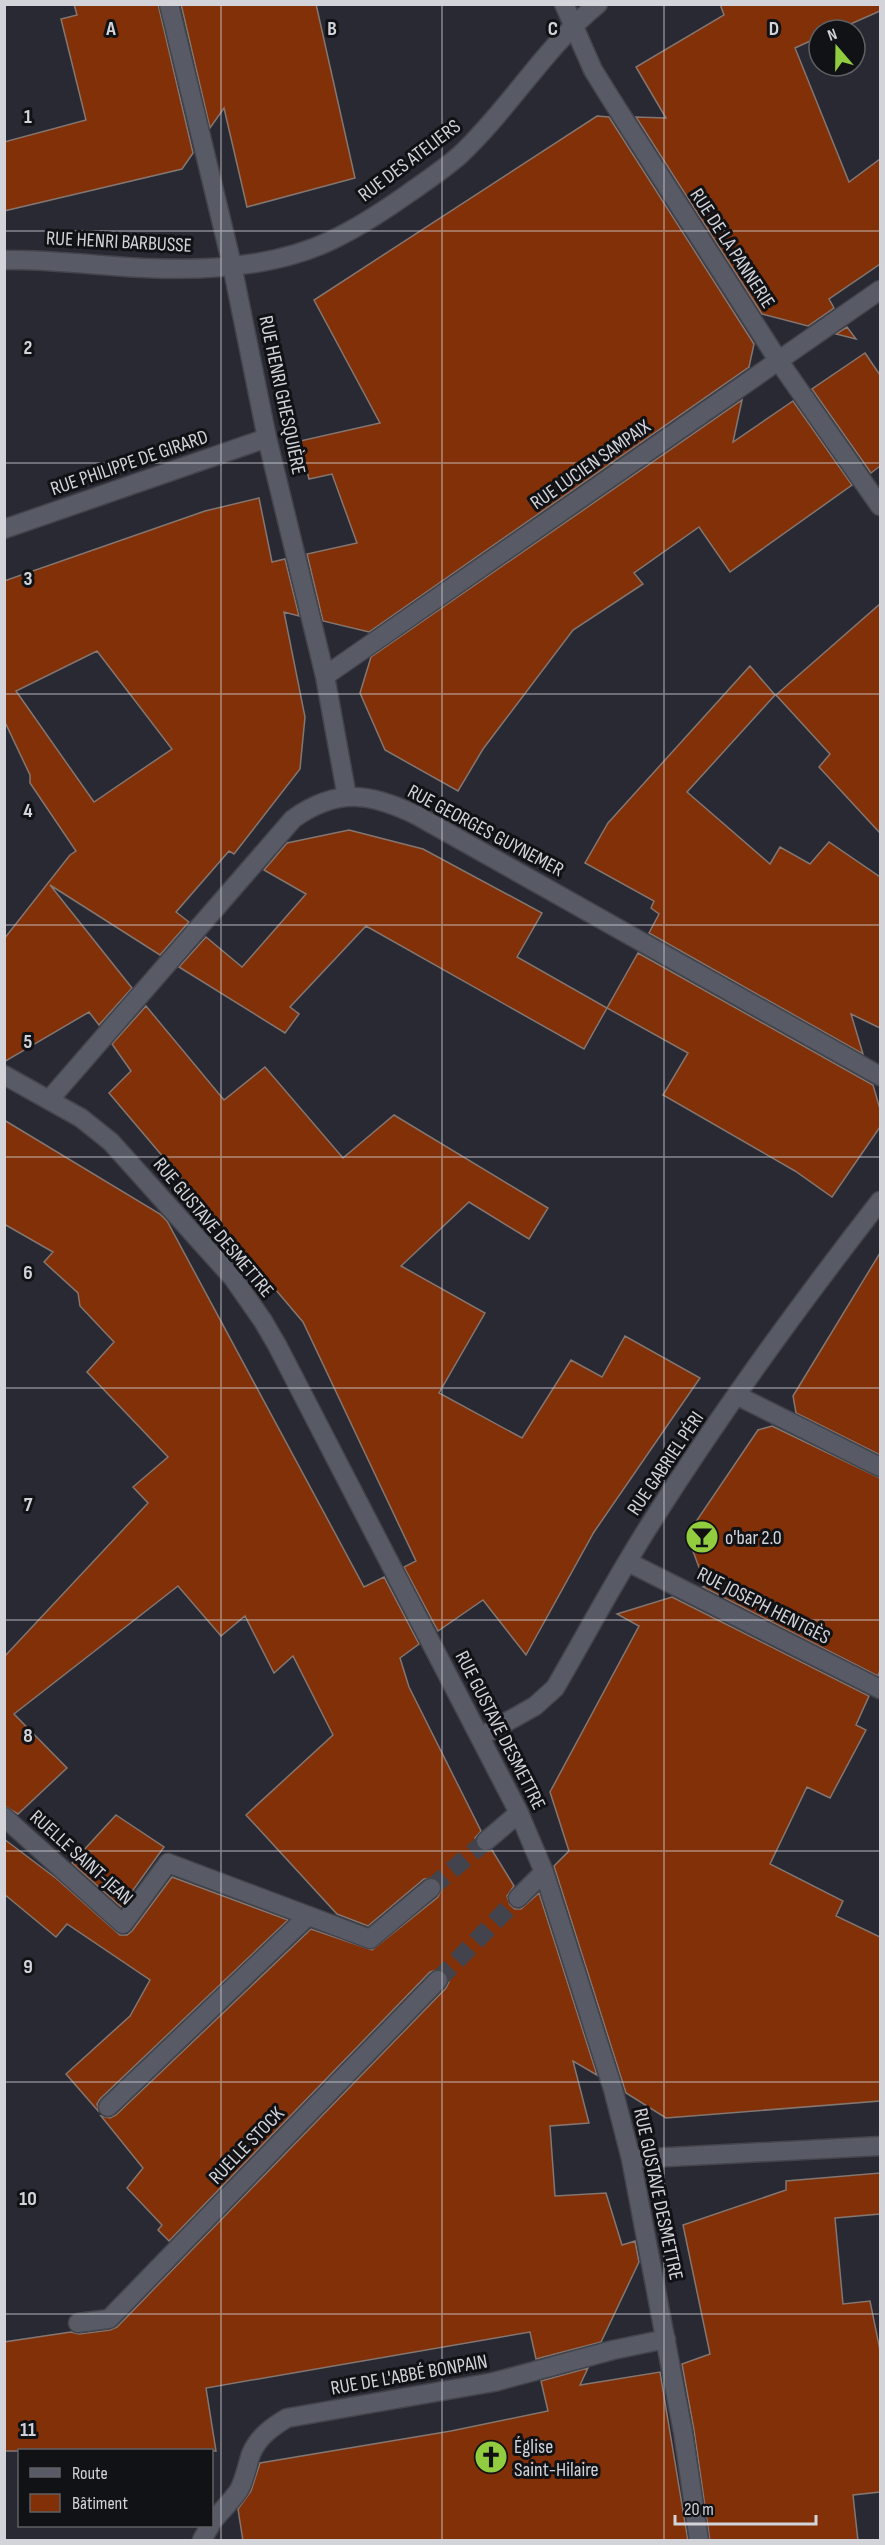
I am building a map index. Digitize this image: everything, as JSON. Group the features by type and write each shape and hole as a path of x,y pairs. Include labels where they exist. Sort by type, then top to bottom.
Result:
{"street":[{"name":"RUE HENRI GHESQUIÈRE","path":"169,4 232,265 267,438 325,676 347,797"},
{"name":"RUE DE LA PANNERIE","path":"564,4 572,27 611,99 778,360 880,506"},
{"name":"RUE DES ATELIERS","path":"232,265 284,257 330,241 395,203 458,157 572,27 598,4"},
{"name":"RUE HENRI BARBUSSE","path":"4,260 65,261 144,268 232,265"},
{"name":"RUE LUCIEN SAMPAIX","path":"325,676 880,290"},
{"name":"RUE PHILIPPE DE GIRARD","path":"4,529 267,438"},
{"name":"RUE GEORGES GUYNEMER","path":"49,1100 293,819 310,807 330,799 347,797 383,801 418,816 880,1076"},
{"name":"RUE GUSTAVE DESMETTRE","path":"4,1076 81,1118 111,1142 233,1278 263,1320 519,1813 544,1872 613,2090 631,2159 666,2339 699,2541"},
{"name":"RUE GABRIEL PÉRI","path":"480,1737 535,1706 555,1688 675,1486 880,1201"},
{"path":"738,1396 880,1467"},
{"name":"RUE JOSEPH HENTGÈS","path":"628,1562 880,1689"},
{"path":"486,1841 519,1813"},
{"name":"RUELLE SAINT-JEAN","path":"4,1817 123,1924 168,1863 370,1939 431,1888"},
{"path":"518,1898 544,1872"},
{"path":"108,2107 308,1916"},
{"name":"RUELLE STOCK","path":"78,2323 110,2319 438,1980"},
{"path":"631,2159 880,2146"},
{"name":"RUE DE L'ABBÉ BONPAIN","path":"213,2522 240,2487 252,2453 260,2439 287,2418 494,2382 613,2350 666,2339"},
{"name":"RUE DE L'ABBÉ BONPAIN","path":"202,2541 209,2527"}],"building":[{"path":"74,4 158,4 193,153 182,169 4,211 4,142 86,120 61,19 77,15"},
{"path":"181,4 316,4 355,178 247,207 224,108 210,128"},
{"path":"720,4 880,4 880,11 864,18 807,18 807,42 795,48 849,182 880,159 880,264 829,299 834,308 808,326 762,314 636,117 666,118 636,67 724,15"},
{"path":"597,116 609,117 754,344 749,367 369,632 323,621 307,554 357,543 332,474 309,479 300,441 380,423 314,300"},
{"path":"847,327 856,339 836,334"},
{"path":"865,353 880,375 880,466 871,473 812,389"},
{"path":"742,400 733,442 793,401 852,485 730,572 699,527 634,573 643,584 573,630 483,749 458,791 385,750 360,693 371,657"},
{"path":"259,498 272,562 285,559 299,616 284,612 305,717 300,769 234,854 229,851 176,912 189,922 160,955 50,885 132,988 99,1025 89,1012 4,1062 4,939 70,855 76,851 30,783 30,775 4,720 4,581 205,511","holes":["97,651 172,749 94,802 16,691"]},
{"path":"880,604 880,833 819,767 830,754 776,695"},
{"path":"750,666 775,695 687,792 770,864 780,847 810,864 829,842 880,877 880,1028 851,1014 863,1054 649,933 659,914 651,908 654,901 585,863 608,823"},
{"path":"349,830 423,849 542,913 517,957 607,1008 584,1049 366,926 290,1007 299,1014 285,1033 179,967 206,937 242,967 306,894 264,870 287,843"},
{"path":"638,953 873,1085 880,1109 880,1127 832,1197 795,1171 663,1095 688,1053 607,1008"},
{"path":"146,1006 224,1100 265,1067 343,1158 394,1115 548,1208 529,1239 469,1202 401,1266 485,1313 439,1393 522,1438 571,1360 602,1377 625,1336 700,1378 594,1532 526,1655 483,1600 438,1631 404,1567 416,1561 303,1322 109,1093 131,1071 112,1044"},
{"path":"4,1120 160,1214 167,1221 364,1587 384,1577 419,1644 400,1658 409,1687 481,1831 475,1838 477,1848 483,1852 492,1850 514,1886 507,1896 510,1905 515,1909 521,1909 539,1893 597,2075 573,2061 589,2123 550,2126 555,2196 606,2193 622,2245 635,2241 639,2262 601,2342 536,2359 530,2332 206,2388 216,2451 213,2449 18,2449 18,2451 4,2451 4,2342 71,2332 79,2334 110,2330 117,2327 446,1988 449,1982 446,1972 441,1969 430,1972 169,2241 158,2230 162,2225 127,2188 143,2168 101,2116 110,2118 116,2115 311,1929 372,1950 438,1897 442,1887 435,1878 424,1879 368,1926 337,1914 246,1815 333,1735 293,1656 274,1673 245,1616 221,1636 178,1586 14,1714 67,1768 18,1814 4,1806 4,1657 148,1503 133,1487 168,1457 87,1372 114,1342 80,1306 78,1293 44,1262 53,1252 4,1224"},
{"path":"880,1253 880,1455 796,1413 793,1396"},
{"path":"772,1426 880,1478 880,1670 878,1676 703,1587 706,1586 687,1535 758,1430"},
{"path":"672,1597 869,1696 856,1725 866,1730 830,1798 807,1787 770,1864 843,1901 836,1916 880,1937 880,2101 666,2118 626,2093 554,1866 569,1851 550,1792 639,1626 617,1614"},
{"path":"116,1815 164,1847 121,1907 72,1863"},
{"path":"4,1839 57,1879 120,1935 127,1935 132,1931 172,1877 288,1920 100,2099 97,2104 99,2112 66,2074 130,2016 150,1980 67,1924 56,1937 4,1894"},
{"path":"880,2173 880,2214 835,2218 843,2304 870,2301 880,2350 880,2492 853,2495 858,2541 710,2541 682,2364 710,2354 683,2225 786,2190 786,2181"},
{"name":"Église Saint-Hilaire","path":"588,2368 580,2385 660,2372 688,2541 243,2541 238,2509 251,2491 260,2463 451,2431 548,2411 541,2381"}],"tunnel":[{"path":"431,1888 486,1841"},
{"path":"438,1980 518,1898"}],"place":[{"name":"o'bar 2.0","path":"702,1537"},
{"name":"Église Saint-Hilaire","path":"491,2457"}]}
